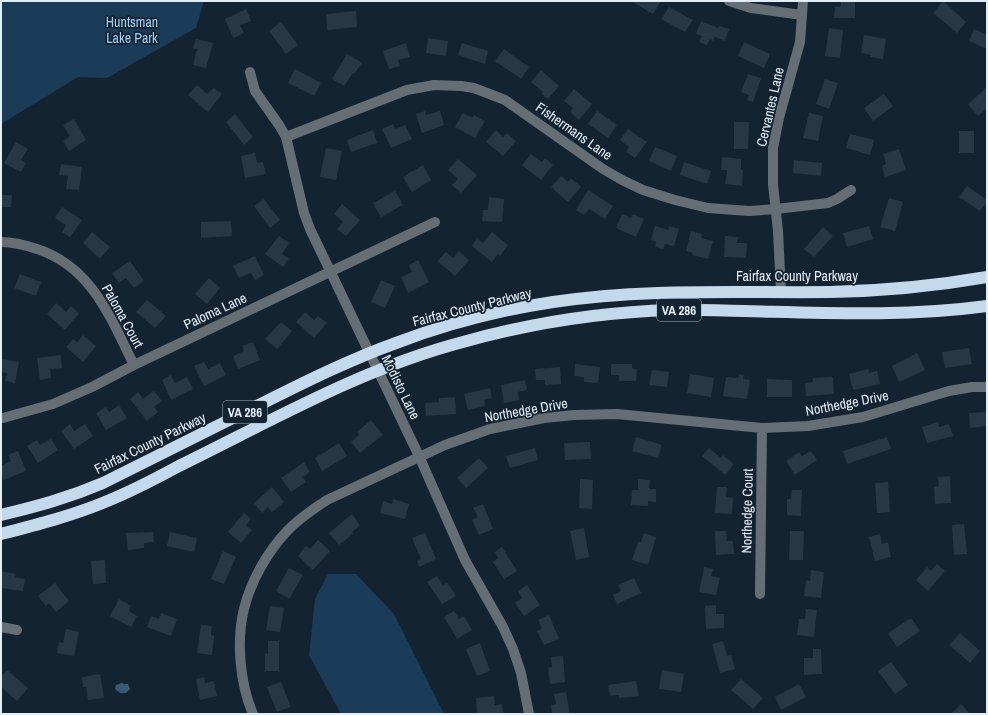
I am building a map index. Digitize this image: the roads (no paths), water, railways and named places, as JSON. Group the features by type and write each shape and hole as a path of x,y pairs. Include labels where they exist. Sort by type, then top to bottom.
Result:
{"highway":[{"name":"Fairfax County Parkway","path":"1,515 52,503 103,483 292,388 369,354 408,339 501,312 553,302 608,295 689,291 866,291 927,286 987,277"},
{"name":"VA 286","path":"1,534 59,519 106,502 331,391 378,370 433,351 484,336 539,324 592,316 673,310 887,314 932,312 987,306"}],"street":[{"path":"729,1 751,8 802,15"},
{"name":"Cervantes Lane","path":"781,292 773,184 773,148 779,118 800,42 803,1"},
{"name":"Modisto Lane","path":"250,72 255,91 286,137 304,213 330,272 419,456 465,560 503,627 513,649 521,673 528,714"},
{"name":"Fishermans Lane","path":"286,137 406,90 434,85 460,86 474,88 505,100 603,169 643,190 675,200 708,208 749,211 828,203 851,190"},
{"name":"Paloma Lane","path":"3,418 53,404 435,222"},
{"name":"Paloma Court","path":"1,242 26,245 44,251 59,259 87,282 104,305 134,365"},
{"name":"Northedge Drive","path":"253,714 244,685 240,662 240,639 244,609 254,581 265,561 289,529 312,510 334,497 445,444 490,429 544,418 574,415 625,414 762,428 808,426 847,420 898,407 949,391 972,387 987,387"},
{"name":"Northedge Court","path":"760,594 762,428"},
{"path":"1,627 17,630"}],"park label":[{"name":"Huntsman Lake Park","path":"132,30"}]}
